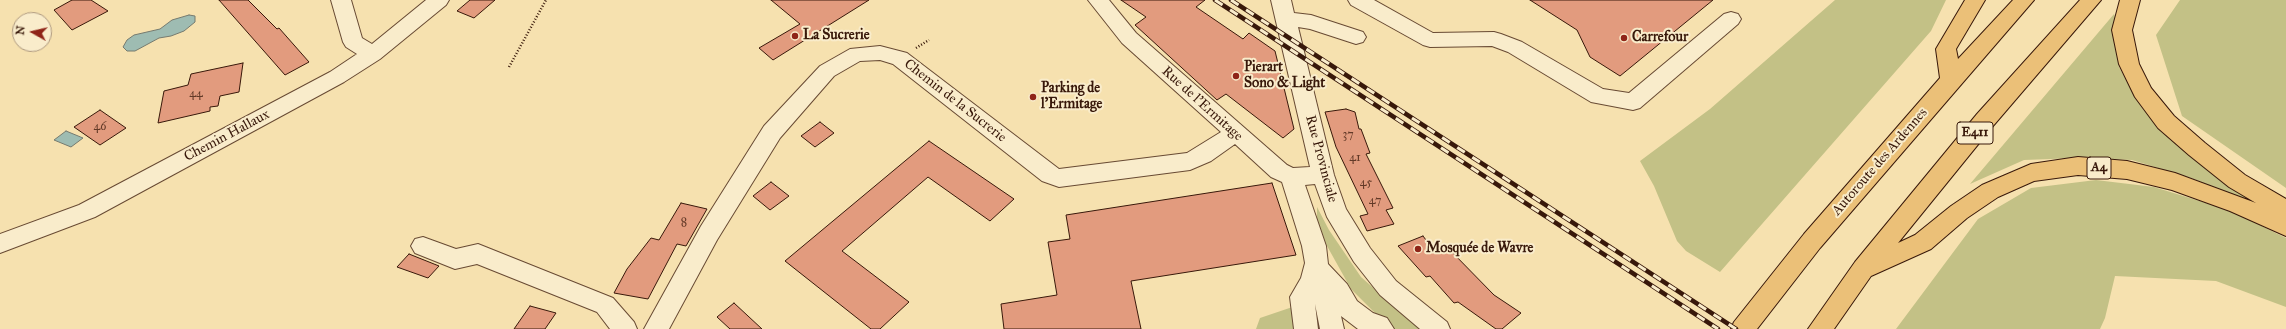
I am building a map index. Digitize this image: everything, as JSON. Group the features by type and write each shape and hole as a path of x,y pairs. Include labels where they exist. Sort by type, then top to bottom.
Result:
{"highway":[{"path":"1951,80 1946,50 1975,0"},
{"name":"Autoroute des Ardennes","path":"1743,329 1812,240 1951,80 2024,0"},
{"name":"E411","path":"1820,329 1863,269 1985,120 2091,0"},
{"path":"2130,0 2122,30 2129,64 2142,92 2166,122 2197,149 2237,181 2286,210"},
{"name":"A4","path":"1863,269 1923,242 1959,212 1990,192 2031,173 2078,166 2127,170 2175,182 2238,205 2286,227"}],"street":[{"path":"341,0 353,42 374,54"},
{"name":"Chemin Hallaux","path":"0,244 87,211 337,77 374,54 439,0"},
{"name":"Rue de l'Ermitage","path":"1098,0 1129,38 1279,171 1291,177"},
{"path":"1358,0 1430,40 1494,39 1515,47 1598,96 1633,102 1731,19"},
{"path":"1283,9 1311,22 1356,37"},
{"name":"Rue Provinciale","path":"1283,9 1323,175 1335,211 1362,255 1388,288 1438,329"},
{"name":"Chemin de la Sucrerie","path":"656,329 709,233 772,132 827,71 840,62 858,54 880,52 900,58 1050,175 1059,178 1190,161 1203,155 1235,133"},
{"path":"1323,175 1291,177 1314,246 1314,275 1326,300 1332,329"},
{"path":"423,246 455,259 478,254 605,304 625,329"},
{"path":"1306,329 1302,297 1314,275"},
{"path":"1314,275 1339,292 1349,308 1365,321 1382,329"}],"path":[{"path":"509,67 546,0"}],"shaded area":[{"path":"1835,0 1946,0 1931,31 1720,272 1686,251 1677,241 1654,186 1640,161 1710,109"},
{"path":"2180,0 2286,0 2286,188 2182,116 2156,35"},
{"path":"2114,14 2117,23 2114,40 2119,67 2143,109 2184,150 2263,207 2191,178 2132,160 2078,158 2024,160 1970,184"},
{"path":"2096,180 2154,187 2229,210 2286,238 2286,307 2216,281 2115,276 2105,318 2100,329 1896,329 1978,219 2031,188"},
{"path":"1317,207 1329,230 1361,277 1420,329 1391,329 1351,289 1317,228"},
{"path":"1316,299 1322,329 1256,329 1260,318"}],"water":[{"path":"189,15 195,16 195,22 184,31 171,36 159,38 135,51 127,51 123,47 127,40 134,35 160,29 172,20"},
{"path":"66,131 83,138 71,147 54,140"}],"building":[{"path":"72,0 91,0 108,11 72,30 54,10"},
{"path":"219,0 248,0 277,29 279,28 309,62 285,75"},
{"path":"470,0 495,0 474,18 457,11"},
{"name":"La Sucrerie","path":"771,0 869,0 773,60 759,48 800,24"},
{"name":"Pierart Sono & Light","path":"1121,0 1205,0 1196,7 1243,39 1249,33 1275,51 1294,129 1283,138 1226,94 1217,100 1135,25 1146,17"},
{"name":"Carrefour","path":"1530,0 1713,0 1620,76 1590,57 1577,30"},
{"path":"243,63 239,92 220,96 218,106 210,107 210,111 158,123 164,91 188,85 191,74"},
{"path":"1346,109 1355,112 1359,129 1361,129 1370,153 1366,154 1393,208 1386,210 1394,224 1367,231 1360,216 1368,214 1336,147 1325,112"},
{"path":"100,110 126,128 100,145 74,127"},
{"path":"820,122 834,133 815,147 801,136"},
{"path":"929,141 1014,199 990,221 928,177 842,251 909,302 880,329 871,329 785,261"},
{"path":"771,182 789,196 770,210 753,196"},
{"path":"1272,183 1296,255 1131,281 1141,329 1004,329 1001,304 1057,295 1048,242 1070,239 1066,215"},
{"path":"681,203 707,209 686,246 677,244 648,299 614,293 627,269 651,238 659,240"},
{"path":"1423,236 1429,244 1433,243 1439,252 1448,248 1494,295 1521,313 1502,329 1496,329 1458,302 1454,303 1430,276 1426,277 1398,246"},
{"path":"409,254 439,266 428,278 397,267"},
{"path":"734,303 762,329 730,329 717,317"},
{"path":"530,306 556,313 545,329 514,329"}],"railway":[{"path":"1215,0 1718,329"},
{"path":"1231,0 1736,329"}],"place":[{"name":"La Sucrerie","path":"795,36"},
{"name":"Carrefour","path":"1624,38"},
{"name":"Pierart Sono & Light","path":"1236,76"},
{"name":"Parking de l'Ermitage","path":"1033,97"},
{"name":"Mosquée de Wavre","path":"1418,249"}]}
